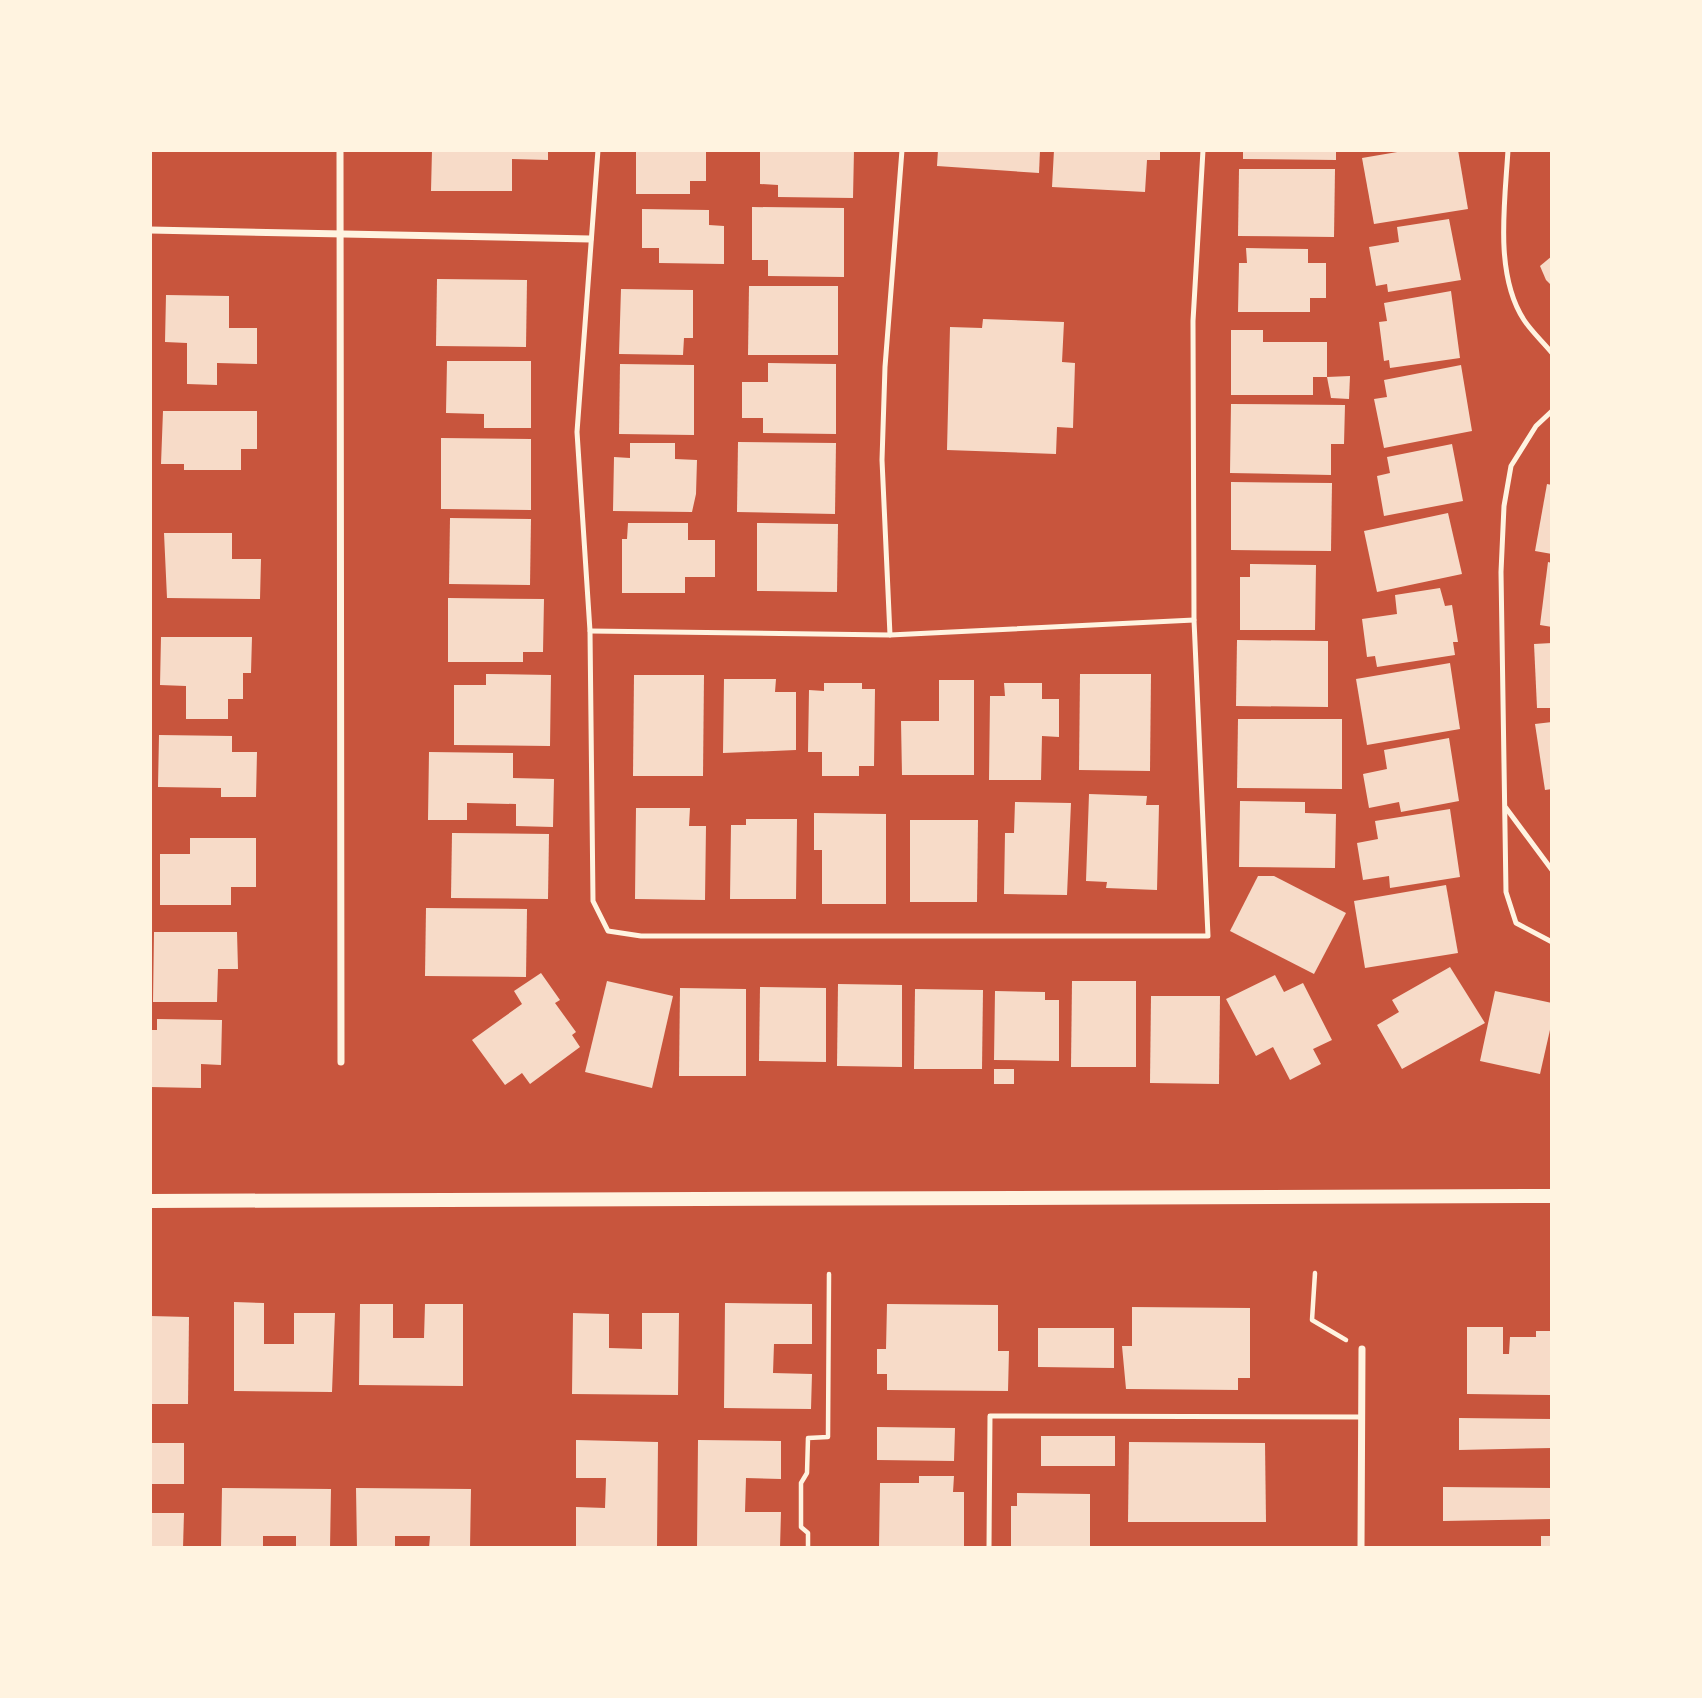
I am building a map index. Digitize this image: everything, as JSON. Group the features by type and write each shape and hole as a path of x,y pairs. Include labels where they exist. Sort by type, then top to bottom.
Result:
{"main road":[{"path":"150,1201 1552,1196"}],"street":[{"path":"340,150 341,1062"},
{"path":"150,230 590,239"},
{"path":"1361,1548 1362,1349"}],"lane":[{"path":"598,150 577,432 590,631 593,901 608,931 641,936 1208,936 1194,620 1193,321 1203,150"},
{"path":"890,635 882,460 885,367 902,150"},
{"path":"1508,150 1503,231 1510,291 1524,319 1552,353"},
{"path":"1552,411 1536,426 1511,466 1504,506 1501,572 1506,892 1516,923 1552,942"},
{"path":"590,631 890,635 1194,620"},
{"path":"1505,806 1552,870"},
{"path":"989,1548 990,1416 1362,1417"}],"path":[{"path":"1315,1273 1312,1320 1362,1349"},
{"path":"808,1548 808,1534 800,1527 801,1483 807,1474 808,1438 828,1437 829,1274"}],"building":[{"path":"432,150 548,150 548,160 512,159 512,191 431,191"},
{"path":"636,150 706,150 706,181 690,181 690,194 636,194"},
{"path":"760,150 854,150 853,198 778,197 778,185 760,184"},
{"path":"938,150 1040,150 1039,173 937,166"},
{"path":"1054,150 1160,150 1160,160 1147,160 1145,192 1052,187"},
{"path":"1243,150 1336,150 1336,160 1243,159"},
{"path":"1409,150 1458,150 1468,209 1374,224 1362,158"},
{"path":"1239,169 1335,169 1334,237 1238,236"},
{"path":"752,207 844,208 844,277 768,276 768,260 752,260"},
{"path":"642,209 709,210 709,225 724,226 724,264 659,263 659,248 642,248"},
{"path":"1449,219 1461,280 1388,292 1387,284 1376,286 1369,247 1399,242 1397,227"},
{"path":"1246,248 1308,249 1308,263 1326,263 1326,298 1310,298 1310,312 1238,312 1239,263 1247,263"},
{"path":"1552,256 1552,286 1540,266"},
{"path":"437,279 527,280 526,347 436,346"},
{"path":"749,286 838,286 838,355 748,355"},
{"path":"621,289 693,290 693,338 684,338 683,355 619,354"},
{"path":"1451,291 1460,358 1390,368 1389,360 1384,361 1379,322 1387,321 1384,303"},
{"path":"166,295 229,296 229,328 257,328 257,364 217,363 217,385 187,384 187,343 165,342"},
{"path":"983,319 1064,322 1062,362 1075,363 1073,428 1057,427 1056,454 947,450 950,327 982,328"},
{"path":"1231,330 1263,330 1263,342 1327,342 1327,377 1313,377 1313,395 1231,395"},
{"path":"447,361 531,361 531,428 484,428 484,414 446,413"},
{"path":"768,363 836,364 836,434 763,433 763,418 742,418 742,382 768,382"},
{"path":"620,364 694,365 694,435 619,434"},
{"path":"1461,365 1472,431 1384,448 1374,399 1387,397 1384,380"},
{"path":"1350,376 1349,399 1331,398 1327,377"},
{"path":"1231,404 1345,405 1344,444 1331,444 1331,475 1230,473"},
{"path":"163,411 257,411 257,449 241,449 241,470 184,470 184,464 161,464"},
{"path":"441,438 531,439 531,510 441,509"},
{"path":"738,442 836,443 835,514 737,512"},
{"path":"630,443 675,443 675,459 697,460 696,494 692,512 613,511 614,457 630,458"},
{"path":"1452,444 1463,501 1384,516 1377,476 1390,473 1387,457"},
{"path":"1231,482 1332,483 1331,551 1231,550"},
{"path":"1547,484 1552,485 1552,554 1535,551"},
{"path":"1448,513 1462,574 1377,592 1364,531"},
{"path":"450,518 531,519 530,585 449,584"},
{"path":"628,523 688,523 688,540 715,540 715,577 685,577 685,593 622,593 622,539 627,539"},
{"path":"757,523 838,524 837,592 757,591"},
{"path":"164,533 232,533 232,559 261,559 260,599 167,598"},
{"path":"1548,562 1552,563 1552,627 1540,625"},
{"path":"1250,564 1316,565 1315,630 1240,630 1240,577 1250,577"},
{"path":"1440,588 1445,606 1452,605 1458,642 1453,642 1455,655 1377,667 1375,656 1367,657 1362,619 1397,614 1395,595"},
{"path":"448,598 544,599 543,652 523,652 523,662 448,662"},
{"path":"161,637 252,637 251,673 243,673 243,699 228,699 228,719 186,719 186,686 160,685"},
{"path":"1237,640 1328,641 1328,707 1236,706"},
{"path":"1552,643 1552,708 1537,708 1534,644"},
{"path":"1450,663 1460,729 1367,745 1356,679"},
{"path":"486,674 551,675 550,746 454,745 454,685 486,685"},
{"path":"1080,674 1151,674 1150,771 1079,770"},
{"path":"634,675 704,675 703,776 633,776"},
{"path":"724,679 776,679 775,692 796,692 796,750 723,753"},
{"path":"939,680 974,680 974,775 902,775 901,721 939,721"},
{"path":"824,683 862,683 862,689 875,689 874,766 859,766 859,776 822,776 822,752 808,752 809,690 824,691"},
{"path":"1004,683 1042,683 1042,699 1059,699 1059,737 1042,736 1041,780 989,780 990,696 1005,696"},
{"path":"1238,719 1342,719 1342,789 1237,788"},
{"path":"1552,722 1552,789 1545,790 1535,724"},
{"path":"159,735 232,736 232,752 257,752 256,797 221,797 221,788 158,787"},
{"path":"1449,738 1459,801 1401,812 1399,802 1369,808 1363,774 1387,769 1384,750"},
{"path":"429,752 513,753 513,778 554,779 553,827 516,826 516,804 467,803 467,820 428,820"},
{"path":"1089,794 1147,796 1146,805 1159,805 1157,890 1106,888 1107,882 1086,881"},
{"path":"1240,801 1305,802 1305,813 1336,814 1335,868 1239,867"},
{"path":"1015,802 1071,803 1067,895 1004,894 1005,833 1014,833"},
{"path":"636,808 690,808 689,826 706,826 705,900 635,899"},
{"path":"1450,809 1460,877 1390,888 1389,876 1363,880 1357,843 1378,839 1375,821"},
{"path":"814,813 886,814 886,904 822,904 822,850 814,850"},
{"path":"746,819 797,819 796,899 730,899 731,825 746,825"},
{"path":"910,820 978,820 977,902 910,902"},
{"path":"452,833 549,834 548,899 451,898"},
{"path":"190,838 256,838 256,887 231,887 231,905 160,905 160,854 190,854"},
{"path":"1258,876 1274,876 1346,913 1314,974 1230,931"},
{"path":"1446,885 1458,953 1365,968 1354,901"},
{"path":"426,908 527,909 526,977 425,976"},
{"path":"154,932 237,932 238,969 218,969 217,1002 153,1002"},
{"path":"1450,967 1485,1023 1402,1069 1377,1025 1399,1012 1392,1000"},
{"path":"541,973 560,1000 555,1003 576,1032 572,1035 580,1047 530,1084 522,1073 505,1085 472,1040 522,1004 514,991"},
{"path":"1275,975 1284,992 1303,983 1332,1040 1313,1049 1321,1064 1290,1080 1273,1047 1256,1056 1226,999"},
{"path":"607,981 673,996 652,1088 585,1072"},
{"path":"1072,981 1136,981 1136,1067 1071,1067"},
{"path":"838,984 902,985 902,1067 837,1066"},
{"path":"760,987 826,988 826,1062 759,1061"},
{"path":"680,988 746,989 746,1076 679,1076"},
{"path":"915,989 983,990 982,1069 914,1069"},
{"path":"995,991 1045,992 1045,1000 1059,1000 1059,1061 994,1060"},
{"path":"1495,991 1552,1003 1552,1021 1540,1074 1480,1061"},
{"path":"1151,996 1220,996 1219,1084 1150,1083"},
{"path":"157,1019 222,1020 221,1065 201,1064 201,1088 150,1087 150,1030 157,1030"},
{"path":"994,1069 1014,1069 1014,1084 994,1084"},
{"path":"234,1302 264,1303 264,1344 294,1344 294,1313 335,1313 332,1392 234,1391"},
{"path":"725,1303 812,1304 812,1344 774,1344 773,1373 812,1374 811,1409 724,1408"},
{"path":"360,1304 393,1304 393,1338 424,1338 425,1304 463,1304 463,1386 359,1385"},
{"path":"887,1304 998,1305 998,1351 1009,1351 1008,1391 887,1390 887,1374 877,1374 877,1349 886,1349"},
{"path":"1132,1307 1250,1308 1250,1378 1238,1378 1238,1390 1126,1389 1122,1346 1132,1346"},
{"path":"573,1313 609,1314 609,1348 642,1349 642,1313 679,1313 678,1395 572,1394"},
{"path":"150,1316 189,1317 188,1404 150,1404"},
{"path":"1467,1327 1503,1327 1503,1354 1509,1354 1510,1337 1536,1337 1536,1331 1552,1331 1552,1395 1467,1394"},
{"path":"1038,1328 1114,1328 1114,1368 1038,1367"},
{"path":"1459,1418 1552,1419 1552,1448 1459,1450"},
{"path":"877,1427 955,1428 954,1461 877,1460"},
{"path":"1041,1436 1115,1436 1115,1466 1041,1466"},
{"path":"576,1440 658,1442 657,1548 576,1548 576,1507 605,1508 606,1478 576,1478"},
{"path":"698,1440 781,1441 781,1479 746,1478 745,1512 781,1512 780,1548 697,1548"},
{"path":"1129,1442 1265,1443 1266,1522 1128,1522"},
{"path":"150,1443 184,1443 184,1484 150,1484"},
{"path":"919,1476 954,1476 953,1492 964,1492 964,1548 879,1548 880,1483 919,1483"},
{"path":"1443,1487 1552,1488 1552,1519 1443,1521"},
{"path":"222,1488 331,1489 330,1548 296,1548 296,1536 263,1536 263,1548 221,1548"},
{"path":"356,1488 471,1489 470,1548 429,1548 430,1536 395,1536 395,1548 357,1548"},
{"path":"1017,1493 1090,1494 1090,1548 1011,1548 1011,1506 1017,1506"},
{"path":"150,1513 184,1513 183,1548 150,1548"},
{"path":"1541,1536 1552,1536 1552,1548 1541,1548"}]}
